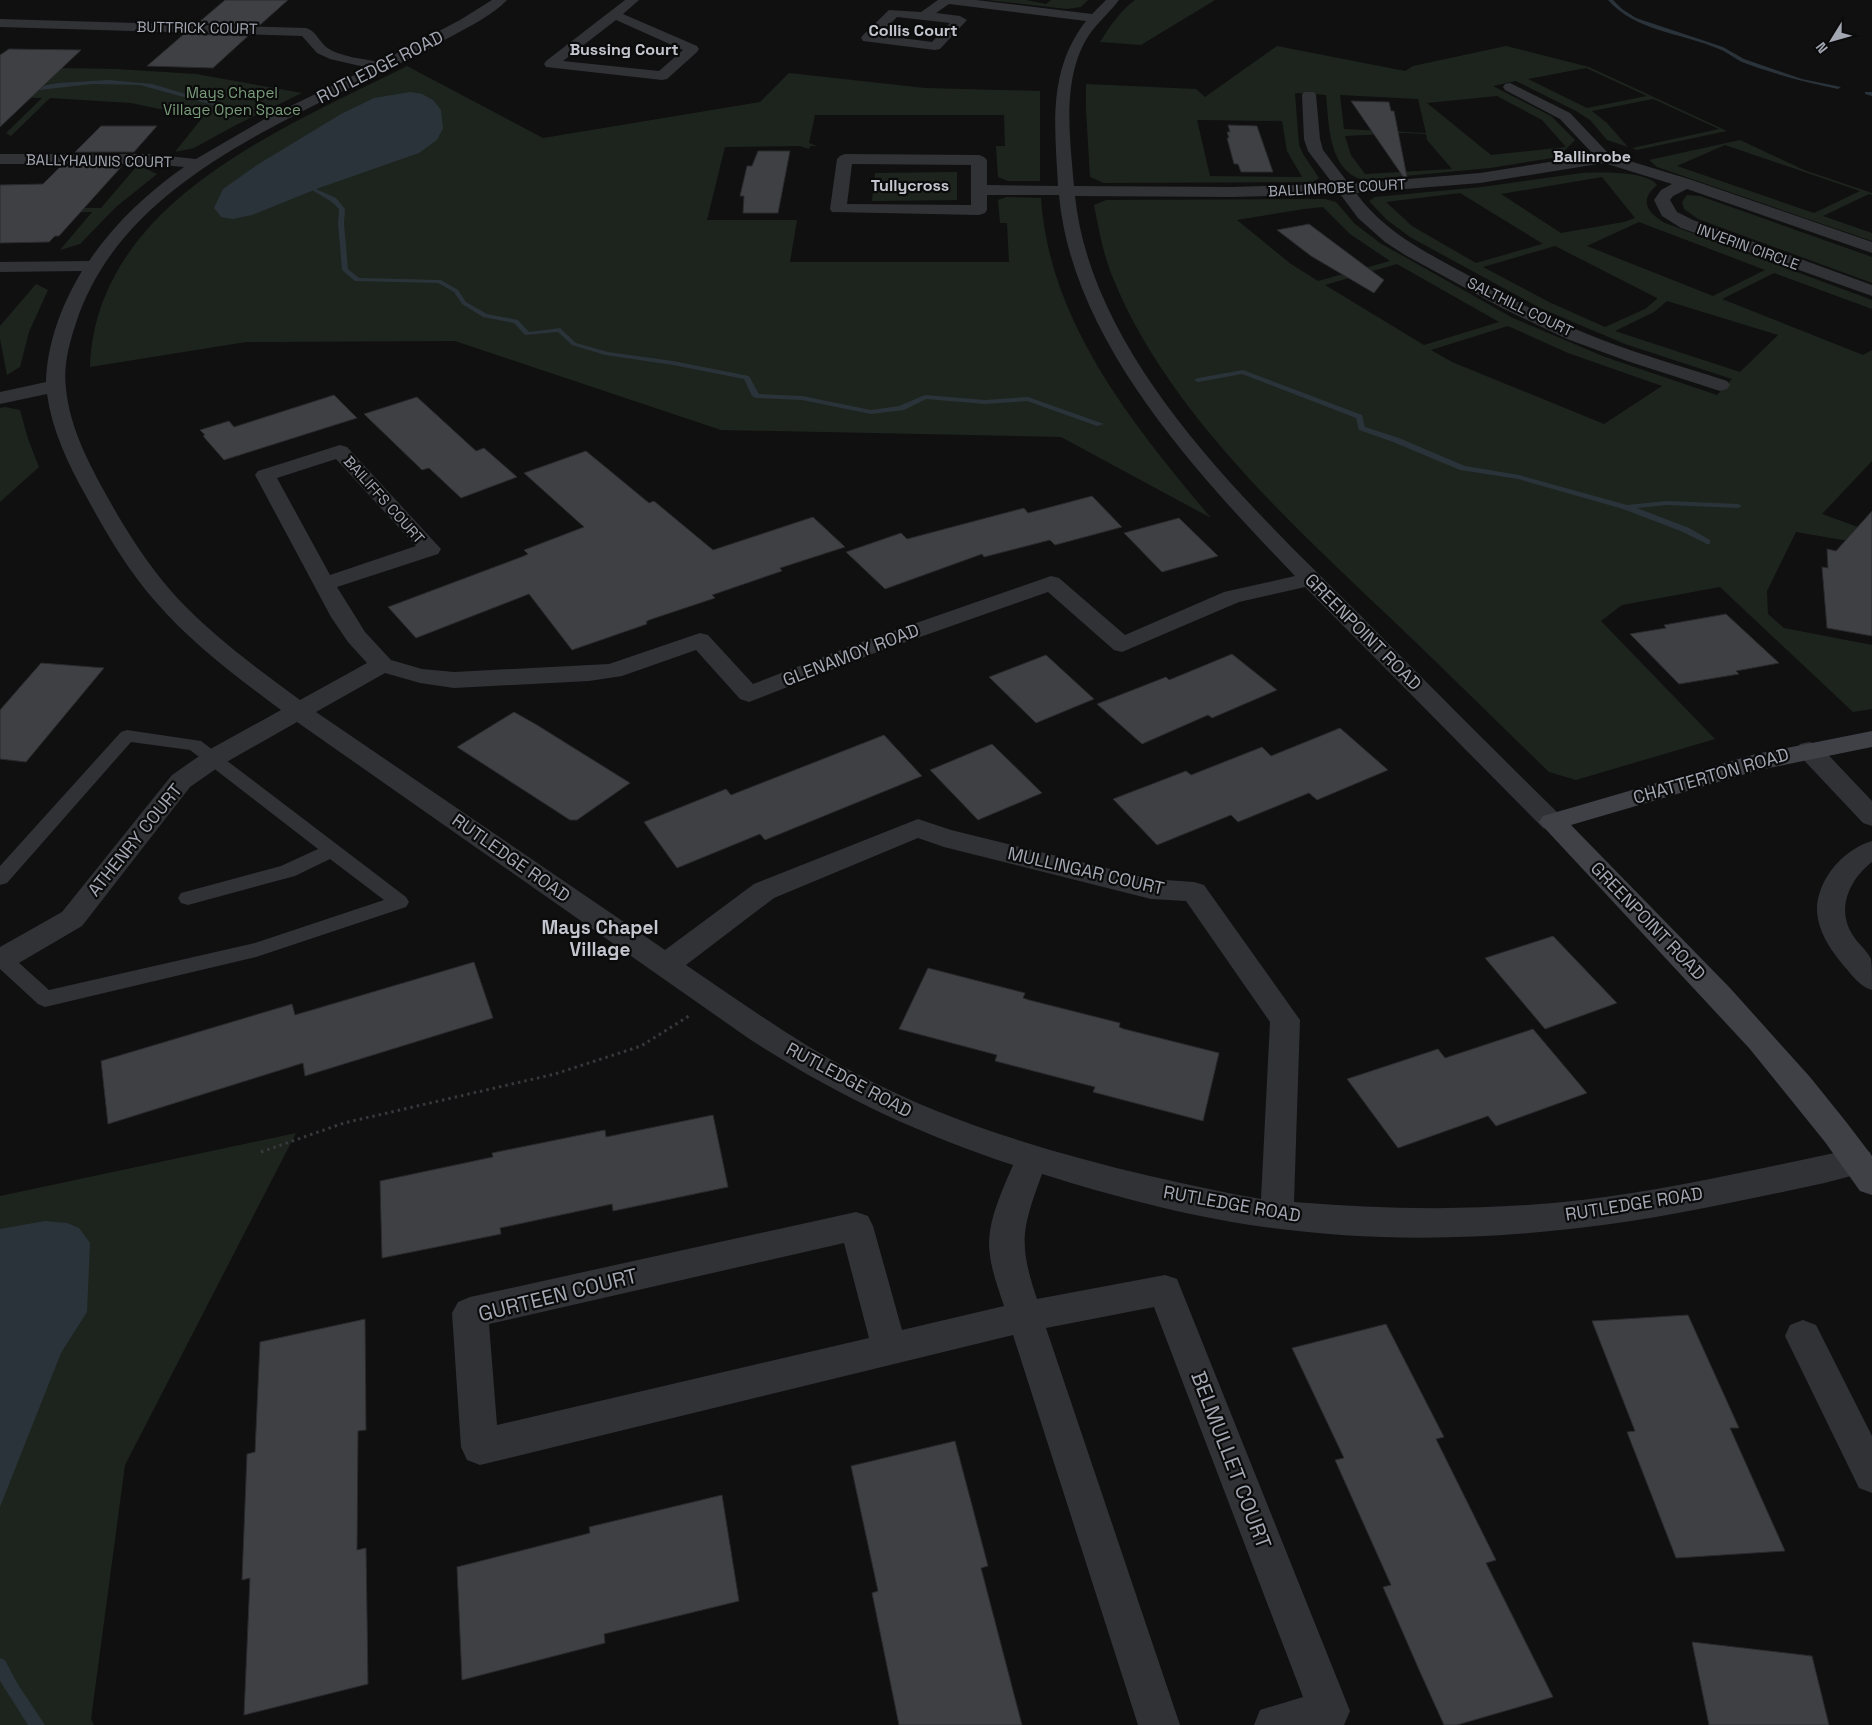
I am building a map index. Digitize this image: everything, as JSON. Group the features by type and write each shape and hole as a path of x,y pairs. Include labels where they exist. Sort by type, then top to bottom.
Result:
{"street":[{"name":"RUTLEDGE ROAD","path":"501,0 452,30 382,67 269,122 197,164 147,205 121,230 92,266 76,296 57,359 56,386 68,436 92,489 126,548 173,607 232,661 299,712 801,1058 857,1088 916,1115 1032,1158 1114,1181 1196,1200 1276,1215 1435,1222 1511,1221 1581,1214 1865,1171"},
{"path":"615,15 692,49 662,76 551,64 633,0"},
{"path":"923,16 960,20 935,46 868,38 894,13 923,16 946,0 1094,18"},
{"name":"GREENPOINT ROAD","path":"1113,0 1094,18 1076,45 1063,79 1062,104 1066,191 1070,221 1076,245 1089,280 1132,367 1168,419 1206,466 1310,579 1684,956 1779,1060 1865,1171"},
{"name":"BUTTRICK COURT","path":"0,23 306,32 322,50 335,56 382,67"},
{"path":"1510,87 1565,116 1605,158 1686,183 1872,248"},
{"name":"SALTHILL COURT","path":"1309,95 1312,139 1316,151 1364,215 1391,238 1542,321 1603,346 1720,385"},
{"name":"BALLINROBE COURT","path":"979,190 1232,192 1343,189 1480,178 1605,158"},
{"name":"BALLYHAUNIS COURT","path":"0,159 149,159 197,164"},
{"path":"845,159 979,160 979,190 979,210 838,208 845,159"},
{"name":"INVERIN CIRCLE","path":"1686,183 1667,193 1662,200 1664,208 1672,217 1872,291"},
{"path":"0,267 92,266"},
{"path":"0,398 56,386"},
{"name":"BAILIFFS COURT","path":"324,584 430,550 340,451 265,475 324,584 350,629 364,649 382,666"},
{"name":"GLENAMOY ROAD","path":"382,666 420,676 454,680 589,674 613,672 700,640 749,694 864,649 1051,583 1122,645 1232,597 1310,579"},
{"path":"299,712 382,666"},
{"name":"ATHENRY COURT","path":"1,958 72,920 182,781 214,758 299,712"},
{"name":"CHATTERTON ROAD","path":"1552,822 1727,770 1809,750 1872,740"},
{"path":"1809,750 1872,817"},
{"name":"MULLINGAR COURT","path":"666,965 764,890 918,828 944,838 1151,889 1194,892 1286,1020 1276,1215"},
{"path":"1872,850 1848,867 1836,886 1830,904 1834,926 1844,948 1872,979"},
{"path":"1032,1158 1010,1215 1006,1242 1009,1268 1159,1725"},
{"name":"GURTEEN COURT","path":"890,1349 856,1226 470,1313 480,1447 1024,1317"},
{"name":"BELMULLET COURT","path":"1024,1317 1164,1290 1329,1711 1275,1725"},
{"path":"1803,1336 1872,1475"}],"lane":[{"path":"0,878 127,736 196,745 399,902 256,950 45,999 1,958"},
{"path":"188,898 288,871 333,850"}],"path":[{"path":"261,1152 344,1123 555,1074 641,1046 678,1024 714,999"}],"green space":[{"path":"986,0 1026,0 1046,4 1051,0 1088,0 1081,7 1067,9"},
{"path":"1135,0 1215,0 1141,45 1100,42 1120,14"},
{"path":"1277,46 1405,71 1413,66 1506,46 1589,67 1727,131 1637,150 1632,148 1719,129 1653,99 1592,111 1607,123 1628,147 1607,140 1590,120 1516,81 1493,86 1551,116 1575,140 1561,154 1552,158 1490,168 1363,180 1351,175 1343,167 1332,145 1326,95 1295,93 1299,145 1319,178 1313,182 1104,183 1090,177 1086,84 1196,89 1205,97","holes":["1586,68 1647,96 1587,108 1528,79","1340,95 1418,99 1426,133 1344,129","1497,96 1542,120 1566,147 1491,155 1427,103","1197,120 1282,121 1287,151 1302,177 1210,176","1404,133 1426,134 1427,140 1452,169 1365,174 1351,155 1345,136"]},
{"path":"407,66 543,138 760,102 789,73 925,88 1040,91 1040,181 1008,181 998,177 996,146 1005,146 1004,115 815,115 809,143 817,146 810,146 809,149 800,146 725,147 707,220 797,220 790,262 1009,262 1007,223 1000,223 998,200 1007,197 1041,198 1047,244 1060,288 1078,330 1100,370 1125,409 1153,447 1211,518 1061,437 721,430 455,341 246,342 90,367 100,309 124,259 160,216 204,178 253,145 306,116"},
{"name":"Mays Chapel Village Open Space","path":"0,67 116,69 196,74 302,93 194,148 175,152 202,118 131,103 50,98 11,136 6,133 42,98 0,97"},
{"path":"1740,140 1804,170 1872,193 1872,195 1869,194 1823,216 1872,233 1872,241 1657,167 1649,160","holes":["1725,145 1860,191 1814,213 1677,166"]},
{"name":"Mays Chapel Village Open Space","path":"136,167 142,167 157,174 116,207 80,244 60,250 92,212 0,213 0,208 101,208"},
{"path":"957,172 957,200 872,201 875,173"},
{"path":"1582,173 1622,173 1644,177 1652,180 1657,185 1648,196 1647,201 1650,211 1665,223 1872,300 1872,309 1774,273 1722,299 1863,355 1872,350 1872,461 1822,514 1872,532 1872,545 1796,532 1767,591 1768,614 1784,628 1872,645 1872,709 1853,712 1720,587 1622,605 1601,621 1715,739 1576,780 1549,772 1268,499 1195,416 1163,371 1136,326 1113,278 1102,242 1094,205 1106,200 1325,199 1336,202 1355,224 1380,243 1513,318 1605,357 1717,395 1732,379 1625,344 1540,308 1410,237 1387,220 1369,201 1375,197 1482,187","holes":["1602,177 1635,218 1624,222 1561,233 1501,194","1460,193 1543,244 1476,263 1412,226 1386,202","1323,207 1350,234 1390,261 1318,281 1291,264 1237,220","1639,222 1765,270 1713,296 1587,246","1555,246 1657,298 1645,309 1605,327 1549,302 1483,267","1397,264 1499,322 1424,345 1325,285","1667,301 1778,335 1740,372 1615,331 1654,312","1508,326 1568,353 1662,386 1604,424 1452,362 1431,350"]},
{"path":"1687,195 1700,196 1872,257 1872,283 1698,219 1684,209 1682,202"},
{"path":"36,284 48,290 29,332 20,367 7,375 0,339 0,326"},
{"path":"0,408 20,410 28,439 39,467 0,502"},
{"path":"296,1133 125,1465 91,1719 94,1725 0,1725 0,1196"}],"shaded area":[{"path":"410,92 422,94 433,100 441,110 443,128 437,140 419,153 319,188 252,215 233,219 221,217 214,208 223,189 257,165 341,114 374,98"},
{"path":"45,1221 67,1223 79,1228 90,1243 87,1312 61,1353 0,1507 0,1229"}],"building":[{"path":"225,0 288,0 260,25 198,23"},
{"path":"184,34 248,36 213,68 147,66"},
{"path":"9,49 81,50 0,127 0,55"},
{"path":"1351,101 1389,102 1391,111 1394,111 1407,177 1404,178"},
{"path":"1228,125 1257,126 1273,172 1241,172 1238,164 1234,164 1227,138 1229,138 1227,132 1230,132"},
{"path":"101,126 157,126 134,152 75,152"},
{"path":"758,151 790,151 778,213 743,213 744,196 740,196 747,166 752,166"},
{"path":"61,166 122,166 59,236 55,236 49,242 0,243 0,185 43,184"},
{"path":"1309,224 1384,280 1374,293 1311,256 1277,230"},
{"path":"334,395 357,418 224,460 200,430 229,421 234,427"},
{"path":"417,397 476,451 484,448 517,477 461,498 429,468 422,470 364,414"},
{"path":"586,451 649,503 654,501 713,550 813,517 845,547 780,568 782,571 712,595 715,598 649,620 646,622 647,624 572,650 529,594 416,638 388,607 524,556 528,554 524,550 584,527 524,473"},
{"path":"1092,496 1122,527 1055,545 1050,540 984,557 982,554 885,589 846,552 901,533 907,539 1024,508 1028,513"},
{"path":"1872,511 1872,636 1827,628 1822,567 1828,568 1827,549 1836,551"},
{"path":"1179,518 1218,556 1162,572 1124,533"},
{"path":"1726,614 1779,663 1736,671 1739,674 1679,684 1630,634 1666,628 1664,625"},
{"path":"1232,654 1277,690 1212,718 1208,715 1142,744 1097,704 1166,677 1169,680"},
{"path":"1046,655 1094,699 1036,723 989,677"},
{"path":"41,663 104,668 26,762 0,759 0,710"},
{"path":"514,712 630,783 577,820 570,820 457,747"},
{"path":"1340,728 1388,770 1317,800 1309,793 1238,822 1231,815 1157,845 1113,799 1186,771 1191,775 1262,747 1271,756"},
{"path":"884,735 922,776 765,840 760,834 677,868 644,822 726,789 731,795"},
{"path":"992,744 1042,793 978,820 930,770"},
{"path":"1553,936 1617,1003 1545,1029 1485,958"},
{"path":"474,962 493,1018 305,1076 303,1063 108,1124 101,1061 292,1004 295,1015"},
{"path":"928,968 1025,993 1023,998 1120,1023 1119,1027 1124,1029 1219,1053 1203,1121 1093,1092 1095,1087 995,1061 997,1055 899,1029"},
{"path":"1533,1029 1587,1093 1496,1126 1488,1116 1398,1148 1347,1079 1438,1049 1445,1058"},
{"path":"713,1115 728,1187 613,1211 612,1204 500,1228 501,1234 382,1258 380,1181 493,1157 492,1153 605,1130 606,1137"},
{"path":"1688,1315 1739,1428 1730,1428 1785,1551 1676,1558 1627,1432 1635,1431 1592,1321"},
{"path":"365,1319 366,1430 358,1431 357,1550 366,1548 368,1684 244,1715 250,1578 242,1580 247,1454 255,1452 260,1342"},
{"path":"1386,1324 1444,1437 1436,1439 1496,1560 1486,1563 1553,1697 1457,1725 1444,1725 1420,1672 1383,1587 1391,1585 1335,1460 1344,1458 1292,1348"},
{"path":"955,1441 988,1566 981,1568 1022,1725 899,1725 872,1593 878,1591 851,1466"},
{"path":"722,1495 739,1601 604,1634 605,1643 462,1680 457,1567 590,1533 589,1527"},
{"path":"1692,1642 1812,1656 1829,1725 1709,1725"}],"waterway":[{"path":"1610,0 1620,10 1634,19 1721,48 1742,60 1801,80 1838,87"},
{"path":"30,89 92,82 125,82 152,86 233,109"},
{"path":"1867,93 1872,94"},
{"path":"309,180 308,183 314,190 334,199 342,209 341,223 345,270 357,280 439,281 456,291 464,303 485,316 516,321 527,334 560,330 574,344 607,354 673,363 747,377 756,396 802,398 871,412 901,408 925,397 985,402 1028,399 1100,424"},
{"path":"1198,380 1243,372 1359,417 1362,428 1463,468 1519,477 1626,507 1686,530 1707,542"},
{"path":"1627,507 1667,503 1738,506"},
{"path":"0,1665 12,1688 37,1725"}],"district":[{"name":"Collis Court","path":"913,30"},
{"name":"Bussing Court","path":"624,49"},
{"name":"Ballinrobe","path":"1592,156"},
{"name":"Tullycross","path":"910,185"},
{"name":"Mays Chapel Village","path":"600,938"}]}
